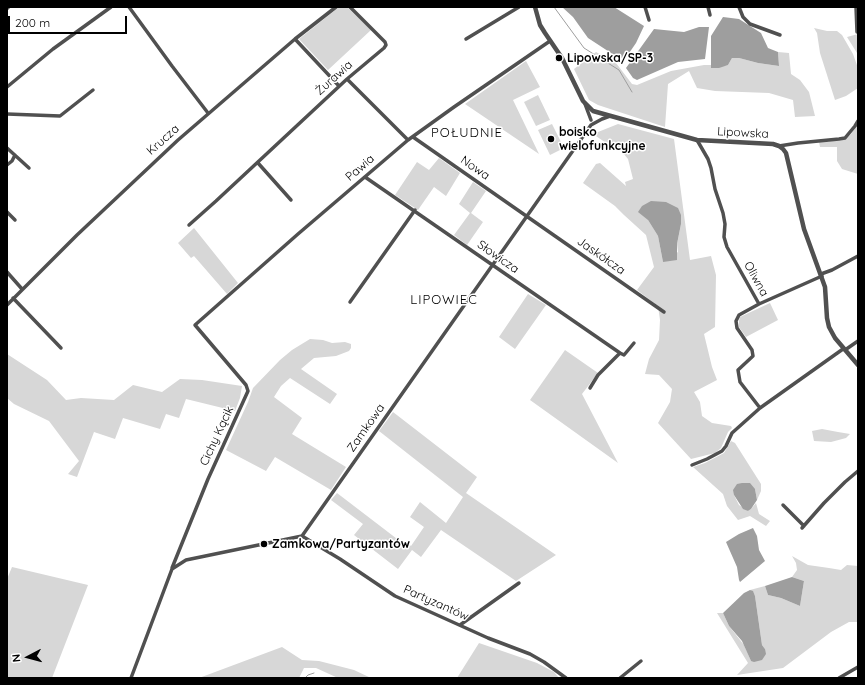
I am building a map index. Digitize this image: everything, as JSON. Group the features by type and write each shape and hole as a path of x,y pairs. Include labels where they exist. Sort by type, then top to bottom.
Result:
{"street":[{"path":"7,86 53,49 111,7"},
{"path":"129,7 208,112"},
{"name":"Krucza","path":"7,305 150,165 208,112 295,39 336,7"},
{"name":"Żurawia","path":"189,224 258,163 347,79 384,48 386,45 385,42 350,7"},
{"path":"466,40 519,7"},
{"name":"Lipowska","path":"535,7 540,24 569,71 583,101 589,108 610,116 697,140 773,144 779,146 786,153 804,229 825,287 827,318 830,327 835,338 858,365"},
{"path":"645,7 649,20"},
{"path":"708,7 710,15"},
{"path":"739,7 743,18 750,24 780,35"},
{"path":"856,7 857,32"},
{"path":"295,39 340,86"},
{"name":"Pawia","path":"195,325 408,140 454,106 550,41"},
{"path":"347,79 408,140"},
{"path":"7,114 60,116 93,90"},
{"path":"583,101 593,121 597,118 597,112"},
{"name":"Zamkowa","path":"302,536 593,121 610,116"},
{"path":"779,146 845,138 858,121"},
{"name":"Nowa","path":"413,137 526,216"},
{"name":"Oliwna","path":"697,140 708,159 711,168 715,189 723,213 724,237 727,247 759,304 739,315 736,321 737,328 752,350 753,356 738,370 740,382 760,408"},
{"path":"7,148 29,168"},
{"path":"7,166 15,155"},
{"path":"258,163 291,200"},
{"name":"Słowicza","path":"365,177 620,353"},
{"path":"350,302 414,210"},
{"path":"7,212 15,220"},
{"name":"Jaskółcza","path":"526,216 664,312"},
{"path":"759,304 832,270 858,256"},
{"path":"7,272 22,289"},
{"path":"13,298 60,348"},
{"name":"Cichy Kącik","path":"172,569 208,480 248,391 246,385 195,325"},
{"path":"692,465 722,451 732,433 760,408 844,349 858,341"},
{"path":"590,388 598,375 620,353 624,355 634,343"},
{"path":"783,505 803,527 824,503 858,471"},
{"path":"131,678 172,569 186,560 302,536"},
{"name":"Partyzantów","path":"302,536 340,559 395,596 488,638 530,654 566,678"},
{"path":"460,625 519,583"},
{"path":"620,678 641,661"},
{"path":"840,678 858,667"}],"shaded area":[{"path":"339,7 347,7 371,30 328,70 299,39"},
{"path":"562,7 614,7 644,26 636,43 625,59 614,55 588,38 573,17"},
{"path":"723,17 739,19 761,33 768,48 778,52 779,66 732,58 728,65 719,68 711,68 711,36"},
{"path":"699,27 709,27 705,59 678,62 637,80 633,78 626,68 654,29 684,32"},
{"path":"814,28 827,31 837,31 842,35 853,54 858,68 858,88 846,96 835,100 820,53 817,33"},
{"path":"858,34 858,59 857,53 847,37"},
{"path":"596,52 616,63 632,84 637,85 671,71 704,65 711,65 711,68 728,65 732,58 779,66 778,52 789,53 791,74 800,80 809,92 815,116 795,117 793,100 769,93 715,91 697,88 689,71 668,84 665,127 598,105 589,100 574,69"},
{"path":"526,61 540,87 513,100 539,154 465,104"},
{"path":"538,95 550,120 536,126 524,102"},
{"name":"boisko wielofunkcyjne","path":"552,124 564,148 550,155 538,130"},
{"path":"618,124 674,139 690,260 711,256 716,275 715,327 704,334 712,367 717,380 694,392 700,402 702,416 712,423 731,426 732,428 728,432 721,448 715,453 691,459 658,423 670,402 672,389 659,375 645,374 649,359 659,340 660,320 658,306 637,290 654,267 646,235 615,206 583,183 596,164 600,163 626,186 625,182 633,179 628,159 618,147 612,147 593,134","holes":["648,220 681,224 677,244 678,252 663,262 658,236"]},
{"path":"858,124 858,174 842,169 837,161 837,147 820,147 819,142 844,140 851,134"},
{"path":"439,158 460,173 446,196 434,187 418,210 395,195 417,162 429,170"},
{"path":"473,182 486,191 471,213 483,222 467,245 454,235 470,213 459,204"},
{"path":"651,201 666,202 678,208 681,215 681,224 677,244 677,260 663,262 658,236 648,220 638,212 642,206"},
{"path":"194,228 238,283 227,294 194,256 191,258 178,243"},
{"path":"528,294 546,305 515,349 499,337"},
{"path":"770,303 778,320 746,337 739,327 740,317"},
{"path":"310,339 323,340 332,343 345,342 351,344 349,351 336,356 314,358 301,369 337,394 330,404 290,378 281,386 274,397 302,418 292,434 346,467 331,490 275,457 266,471 226,450 253,388 280,360 292,350"},
{"path":"565,350 598,373 582,394 618,463 530,400"},
{"path":"7,354 47,380 66,400 81,398 114,400 133,385 162,392 180,379 202,380 242,386 240,398 235,411 186,399 179,418 166,414 160,429 123,418 115,439 94,432 77,477 68,474 79,461 49,421 14,404 7,398"},
{"path":"393,412 477,477 466,493 556,555 516,581 441,530 421,557 412,550 398,569 354,535 363,524 331,500 337,493 405,545 407,543 411,546 424,527 410,517 420,502 446,523 463,497 379,431"},
{"path":"822,429 850,434 846,438 831,442 814,441 812,431"},
{"path":"731,441 735,443 761,484 761,491 757,500 755,489 734,495 739,505 748,511 756,503 759,514 770,521 766,526 750,516 738,520 727,506 723,494 693,467 705,463 724,453"},
{"path":"750,483 755,489 757,500 748,511 743,509 734,495 733,490 737,484"},
{"path":"753,528 757,536 759,550 765,561 740,582 737,567 726,542"},
{"path":"792,556 808,565 841,570 847,565 858,566 858,622 849,622 831,632 783,668 737,675 748,663 717,613 723,613 729,626 744,645 751,661 765,649 762,645 755,596 750,590 765,586 768,595 781,598 800,606 804,581 792,577 797,570 796,563"},
{"path":"12,567 88,585 52,678 7,678 7,579"},
{"path":"792,577 804,581 800,606 781,598 768,595 765,586"},
{"path":"750,590 753,591 755,596 762,645 766,654 762,660 754,662 751,661 742,641 729,626 723,613 744,593"},
{"path":"479,643 537,663 554,672 559,678 457,678"},
{"path":"282,647 302,660 319,661 354,670 371,678 338,678 316,668 304,668 299,678 199,678"}],"waterway":[{"path":"554,7 584,48 619,70 632,92"},
{"path":"305,678 314,673"}],"place":[{"name":"Lipowska/SP-3","path":"559,58"},
{"name":"boisko wielofunkcyjne","path":"551,139"},
{"name":"Zamkowa/Partyzantów","path":"264,544"}],"district":[{"name":"POŁUDNIE","path":"467,133"},
{"name":"LIPOWIEC","path":"444,300"}]}
